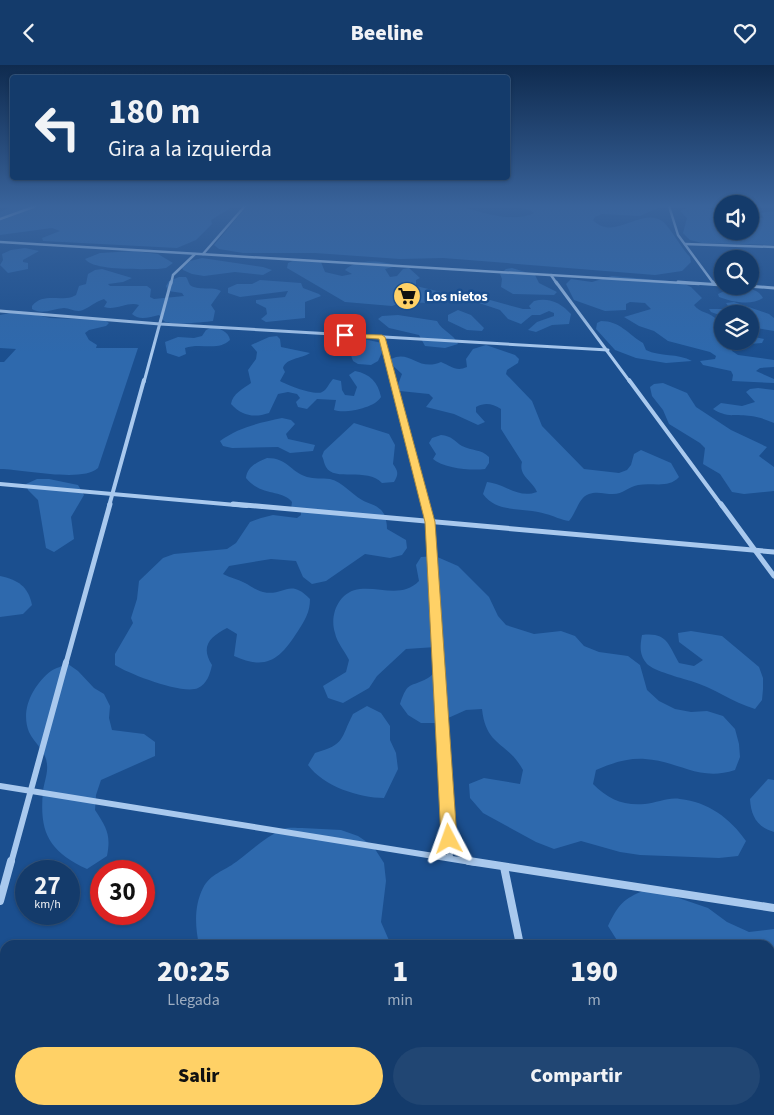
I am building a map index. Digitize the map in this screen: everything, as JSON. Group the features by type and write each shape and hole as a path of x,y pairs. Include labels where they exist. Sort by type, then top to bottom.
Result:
{"street":[{"path":"0,901 173,275 194,255"},
{"path":"220,255 714,284"},
{"path":"693,255 714,284"},
{"path":"551,275 774,576"},
{"path":"759,287 773,289"},
{"path":"0,311 160,324 608,350"},
{"path":"382,337 430,522 450,859"},
{"path":"0,484 774,552"},
{"path":"0,787 450,859 774,908"},
{"path":"504,867 519,940"}],"shaded area":[{"path":"2,255 32,255 23,260 23,262 28,263 28,269 8,273 0,265 3,260"},
{"path":"95,255 160,255 173,263 166,268 158,269 119,269 98,266 85,259"},
{"path":"343,255 688,255 691,262 682,271 655,275 443,258 400,259"},
{"path":"202,258 272,270 263,275 235,272 204,276 183,270 182,268 190,261"},
{"path":"297,259 321,262 325,272 342,276 352,274 345,270 350,266 363,262 377,262 396,266 385,269 390,277 397,276 403,269 409,268 420,278 416,280 416,286 441,292 446,298 429,303 404,302 392,306 345,302 287,268 288,263"},
{"path":"512,268 535,275 539,283 557,292 554,295 513,294 501,287 502,279 500,274 506,269"},
{"path":"102,269 132,278 123,282 108,284 110,286 147,286 151,289 150,297 154,299 184,296 182,293 168,291 166,286 169,281 179,277 186,277 193,287 221,291 211,305 215,311 213,321 173,323 164,321 159,315 145,318 138,317 132,314 139,305 131,304 108,308 104,307 107,302 104,299 80,311 64,308 40,312 32,309 36,302 46,298 66,298 76,295 79,286 86,284 88,274"},
{"path":"612,276 680,282 691,287 702,298 694,305 696,308 714,317 714,350 732,350 738,355 774,360 774,367 760,368 756,371 774,379 774,383 732,381 733,375 731,371 703,365 700,361 715,359 716,356 710,352 668,341 654,331 639,326 624,317 651,309 645,303 630,302 626,304 626,310 605,311 574,300 566,284 571,279 592,282"},
{"path":"260,280 301,283 303,288 321,296 305,302 305,318 266,322 261,319 267,314 266,308 256,303 256,300 285,297 288,291 240,297 228,293 228,288 237,284 252,284"},
{"path":"759,293 763,298 747,303 735,302 719,297 718,295 759,295"},
{"path":"483,298 523,309 531,309 529,306 534,301 550,300 571,314 569,324 552,325 536,332 528,330 537,322 554,316 554,313 549,311 540,315 532,315 521,324 508,319 500,310 476,302 477,299"},
{"path":"734,302 743,305 727,305 726,303"},
{"path":"458,310 471,315 484,328 482,331 467,330 448,321 448,315"},
{"path":"19,311 50,318 104,320 109,323 106,326 89,330 85,333 89,340 97,345 96,348 138,348 98,468 90,472 66,475 0,469 0,362 4,362 16,349 0,348 0,315"},
{"path":"759,311 774,318 774,331 759,328"},
{"path":"398,315 437,321 458,344 445,348 425,346 419,335 389,328 378,319 382,316"},
{"path":"601,321 613,323 624,329 643,343 646,350 692,361 666,363 636,358 615,350 596,329 597,323"},
{"path":"212,327 224,331 230,340 220,345 185,348 186,354 179,357 167,353 165,342 178,337 194,338 202,336 206,330"},
{"path":"345,335 382,343 385,346 378,361 371,365 358,364 353,361 349,350 335,341"},
{"path":"277,336 280,339 281,347 310,353 287,362 283,368 285,372 280,381 313,393 318,393 325,390 333,379 341,381 342,390 345,395 354,396 357,387 349,375 355,371 365,374 372,379 378,387 381,397 378,401 366,407 352,411 339,411 334,410 336,400 317,399 307,409 298,407 296,402 300,398 297,394 288,392 278,394 269,413 253,416 239,411 231,404 236,394 251,383 248,370 256,359 257,352 251,345 269,337"},
{"path":"759,338 764,339 762,343 759,343"},
{"path":"486,345 515,355 519,359 518,363 507,370 506,374 532,401 542,426 584,469 619,473 627,470 631,465 634,454 641,450 671,463 679,477 670,483 638,485 617,494 589,494 580,502 569,521 538,512 496,505 483,494 487,482 524,494 537,492 524,475 521,467 522,462 501,429 501,409 489,404 476,407 476,412 485,422 478,425 454,414 426,407 433,398 429,394 400,391 397,387 402,374 390,363 391,359 404,357 426,364 441,362 460,369 467,367 466,359 473,349"},
{"path":"663,383 687,393 696,407 731,430 767,447 759,456 774,467 774,491 744,494 732,492 720,474 703,464 705,448 669,424 663,410 652,396 650,387 654,384"},
{"path":"750,389 774,390 774,423 754,416 722,414 713,409 721,403 742,406 755,402 746,392"},
{"path":"282,418 291,420 295,424 286,434 288,439 315,445 313,451 290,453 278,447 232,448 223,446 220,441 242,429"},
{"path":"354,423 389,434 395,445 393,464 397,475 394,482 382,483 376,478 368,476 336,474 326,467 322,456 324,451"},
{"path":"441,435 469,449 486,454 489,457 489,463 485,469 458,468 443,465 433,459 436,454 429,443 432,438"},
{"path":"267,458 280,460 296,472 307,477 330,479 343,485 354,495 382,511 387,529 406,540 407,548 402,555 390,558 365,554 326,581 312,584 303,577 296,561 271,559 229,566 223,574 258,590 270,593 291,588 297,589 310,599 307,616 298,631 285,649 272,660 255,662 234,656 237,634 227,628 216,635 207,647 212,665 206,681 198,688 181,689 169,686 143,678 115,665 115,654 133,623 131,618 137,599 139,581 163,558 174,554 227,549 236,543 250,522 273,515 297,518 301,515 301,511 291,509 292,502 288,498 258,488 246,478 250,468"},
{"path":"37,479 49,479 78,485 84,495 71,517 74,539 54,552 46,548 38,500 28,490 26,484"},
{"path":"435,556 458,566 489,597 498,616 506,625 534,634 561,631 575,636 584,646 599,652 628,656 640,665 647,690 659,701 675,709 691,712 707,711 723,716 735,729 739,744 740,757 735,770 711,774 689,770 668,763 632,759 596,770 593,784 604,794 623,803 645,804 676,799 690,801 709,808 733,825 746,841 738,856 719,858 640,855 620,852 581,841 554,849 536,842 483,813 470,798 469,784 484,778 520,784 523,770 488,730 482,709 466,710 437,723 421,723 408,715 400,704 405,691 410,686 428,678 437,669 443,658 436,647 406,649 377,676 369,688 343,703 328,698 323,686 346,672 349,660 337,640 333,626 337,605 341,599 346,594 360,589 391,591 406,589 419,581 416,565 421,557"},
{"path":"0,576 17,582 28,593 32,605 23,614 0,617"},
{"path":"691,631 722,636 759,667 763,678 762,700 755,709 699,684 650,667 644,661 641,650 642,635 657,635 666,641 679,663 694,666 703,660 679,642 678,633"},
{"path":"68,664 78,671 94,688 104,694 110,706 109,718 112,730 144,734 155,742 155,756 101,780 96,795 95,810 107,832 107,856 101,860 90,860 90,867 87,869 80,865 80,860 71,860 64,855 49,839 45,829 42,806 47,771 46,760 43,752 31,736 27,724 27,707 34,691 51,671"},
{"path":"367,706 381,713 390,726 390,740 396,753 398,769 384,798 364,796 332,785 308,765 315,753 332,747 341,739 353,714"},
{"path":"768,779 774,780 774,832 763,827 756,820 750,799"},
{"path":"290,828 341,830 358,836 373,846 384,863 386,881 381,922 389,940 198,940 196,923 198,902 203,888 209,879 236,862 276,832"},
{"path":"645,890 667,894 708,908 727,922 749,932 774,929 774,940 617,940 608,926 615,913 631,896"}],"place":[{"name":"Los nietos","path":"407,296"}],"route":[{"path":"345,335 382,337 430,522 449,839"}]}
